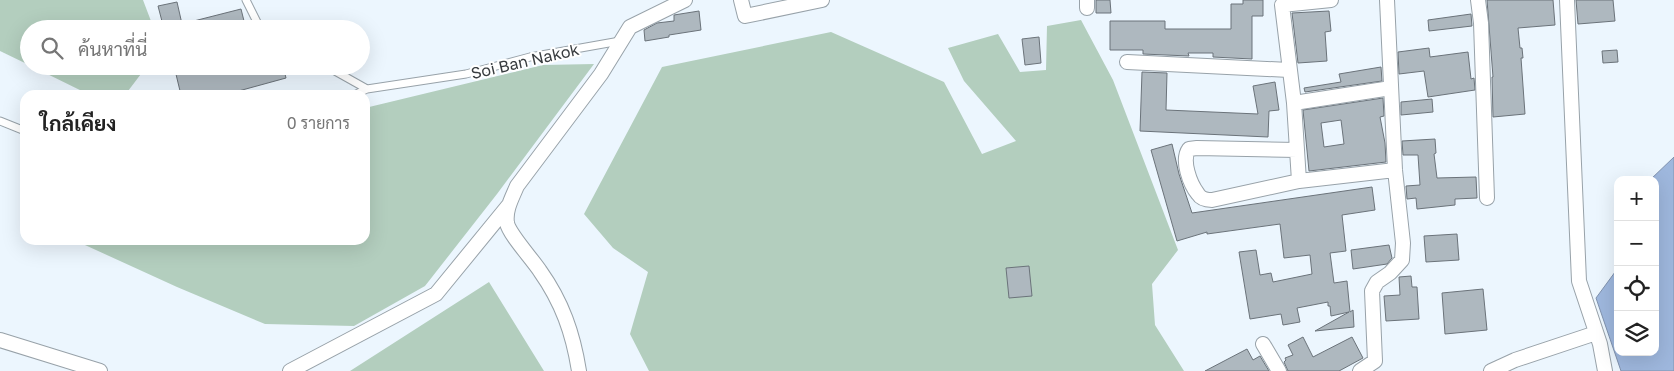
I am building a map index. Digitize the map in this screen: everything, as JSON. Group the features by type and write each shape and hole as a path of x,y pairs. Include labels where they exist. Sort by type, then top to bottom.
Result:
{"street":[{"path":"290,371 436,294 508,206 517,186 601,74 630,27 685,0"},
{"path":"741,0 745,16 822,0"},
{"path":"1299,181 1294,103 1282,5 1331,0"},
{"path":"1360,371 1375,361 1372,291 1377,282 1390,273 1402,260 1403,243 1395,170 1387,0"},
{"path":"1478,0 1481,23 1487,198"},
{"path":"1567,0 1579,281 1600,344 1604,371"},
{"path":"1127,62 1289,70"},
{"path":"1294,103 1391,88"},
{"path":"1298,150 1189,149 1185,160 1186,170 1197,194 1204,199 1212,200 1299,181 1395,170"},
{"path":"508,206 507,224 541,272 567,319 574,343 578,371"},
{"path":"1492,371 1515,360 1596,333"},
{"path":"0,340 100,371"},
{"path":"1263,344 1280,371"}],"lane":[{"path":"246,0 256,20"},
{"name":"Soi Ban Nakok","path":"367,89 466,74 530,57 620,41"},
{"path":"342,75 367,89"},
{"path":"0,121 20,129"}],"green space":[{"path":"0,0 143,0 151,20 20,20 20,61 0,51"},
{"path":"1081,20 1113,80 1178,250 1152,284 1155,325 1184,371 649,371 630,334 648,272 613,248 584,214 662,67 831,32 944,82 982,154 1016,141 964,81 948,48 998,34 1020,72 1046,70 1047,26"},
{"path":"594,64 497,194 425,286 354,326 265,324 85,245 370,245 370,107 543,65"},
{"path":"49,75 140,75 129,90 80,90"},
{"path":"489,282 544,371 350,371"}],"water":[{"path":"1674,157 1674,371 1621,371 1616,356 1659,356 1659,176 1654,176"},
{"path":"1614,273 1614,351 1596,298"}],"building":[{"path":"1096,0 1110,0 1111,13 1096,13"},
{"path":"1243,0 1263,0 1263,16 1252,16 1252,59 1213,57 1213,53 1188,53 1189,56 1143,54 1143,50 1110,50 1110,21 1165,21 1165,29 1231,29 1231,4 1243,4"},
{"path":"1487,0 1553,0 1555,25 1518,28 1523,58 1521,58 1525,114 1493,117 1493,77"},
{"path":"1576,0 1613,0 1615,21 1578,24"},
{"path":"177,2 181,20 162,20 158,6"},
{"path":"241,9 244,20 198,20"},
{"path":"699,11 701,30 645,41 644,30 657,23 674,21 674,15"},
{"path":"1329,11 1331,31 1325,32 1327,61 1298,63 1292,13"},
{"path":"1471,14 1472,26 1429,31 1428,20"},
{"path":"1039,37 1041,63 1025,65 1022,39"},
{"path":"1429,48 1430,57 1468,52 1471,79 1474,78 1475,90 1428,97 1424,71 1399,74 1398,52"},
{"path":"1617,50 1618,62 1603,63 1602,51"},
{"path":"1381,67 1382,81 1305,92 1304,88 1341,82 1339,74"},
{"path":"1142,72 1167,73 1166,110 1258,114 1253,86 1275,82 1279,110 1269,111 1268,137 1140,131"},
{"path":"176,75 285,75 286,78 242,90 180,90"},
{"path":"1383,98 1384,116 1380,117 1385,143 1386,162 1309,171 1303,110","holes":["1341,120 1344,144 1324,147 1321,123"]},
{"path":"1432,99 1433,112 1401,115 1401,102"},
{"path":"1435,139 1436,153 1434,154 1437,178 1476,177 1477,198 1455,199 1455,205 1417,209 1416,198 1407,199 1406,186 1420,185 1418,155 1403,155 1402,141"},
{"path":"1172,144 1179,174 1192,213 1372,187 1375,210 1342,215 1346,251 1330,253 1334,283 1347,281 1350,312 1353,310 1354,327 1315,331 1349,312 1331,316 1328,302 1297,308 1300,322 1283,325 1281,314 1250,319 1239,252 1256,250 1260,275 1271,273 1273,282 1312,274 1310,255 1284,258 1280,224 1207,234 1207,232 1177,241 1151,150"},
{"path":"1457,234 1459,260 1426,262 1424,236"},
{"path":"1389,245 1392,258 1387,264 1353,269 1351,250"},
{"path":"1029,266 1032,296 1009,298 1006,268"},
{"path":"1411,276 1412,287 1417,287 1419,319 1386,321 1384,296 1400,295 1399,277"},
{"path":"1483,289 1487,330 1445,334 1442,293"},
{"path":"1303,337 1313,357 1352,337 1363,358 1339,371 1288,371 1284,362 1285,358 1293,355 1288,345"},
{"path":"1247,349 1253,360 1260,356 1269,371 1205,371"}]}
